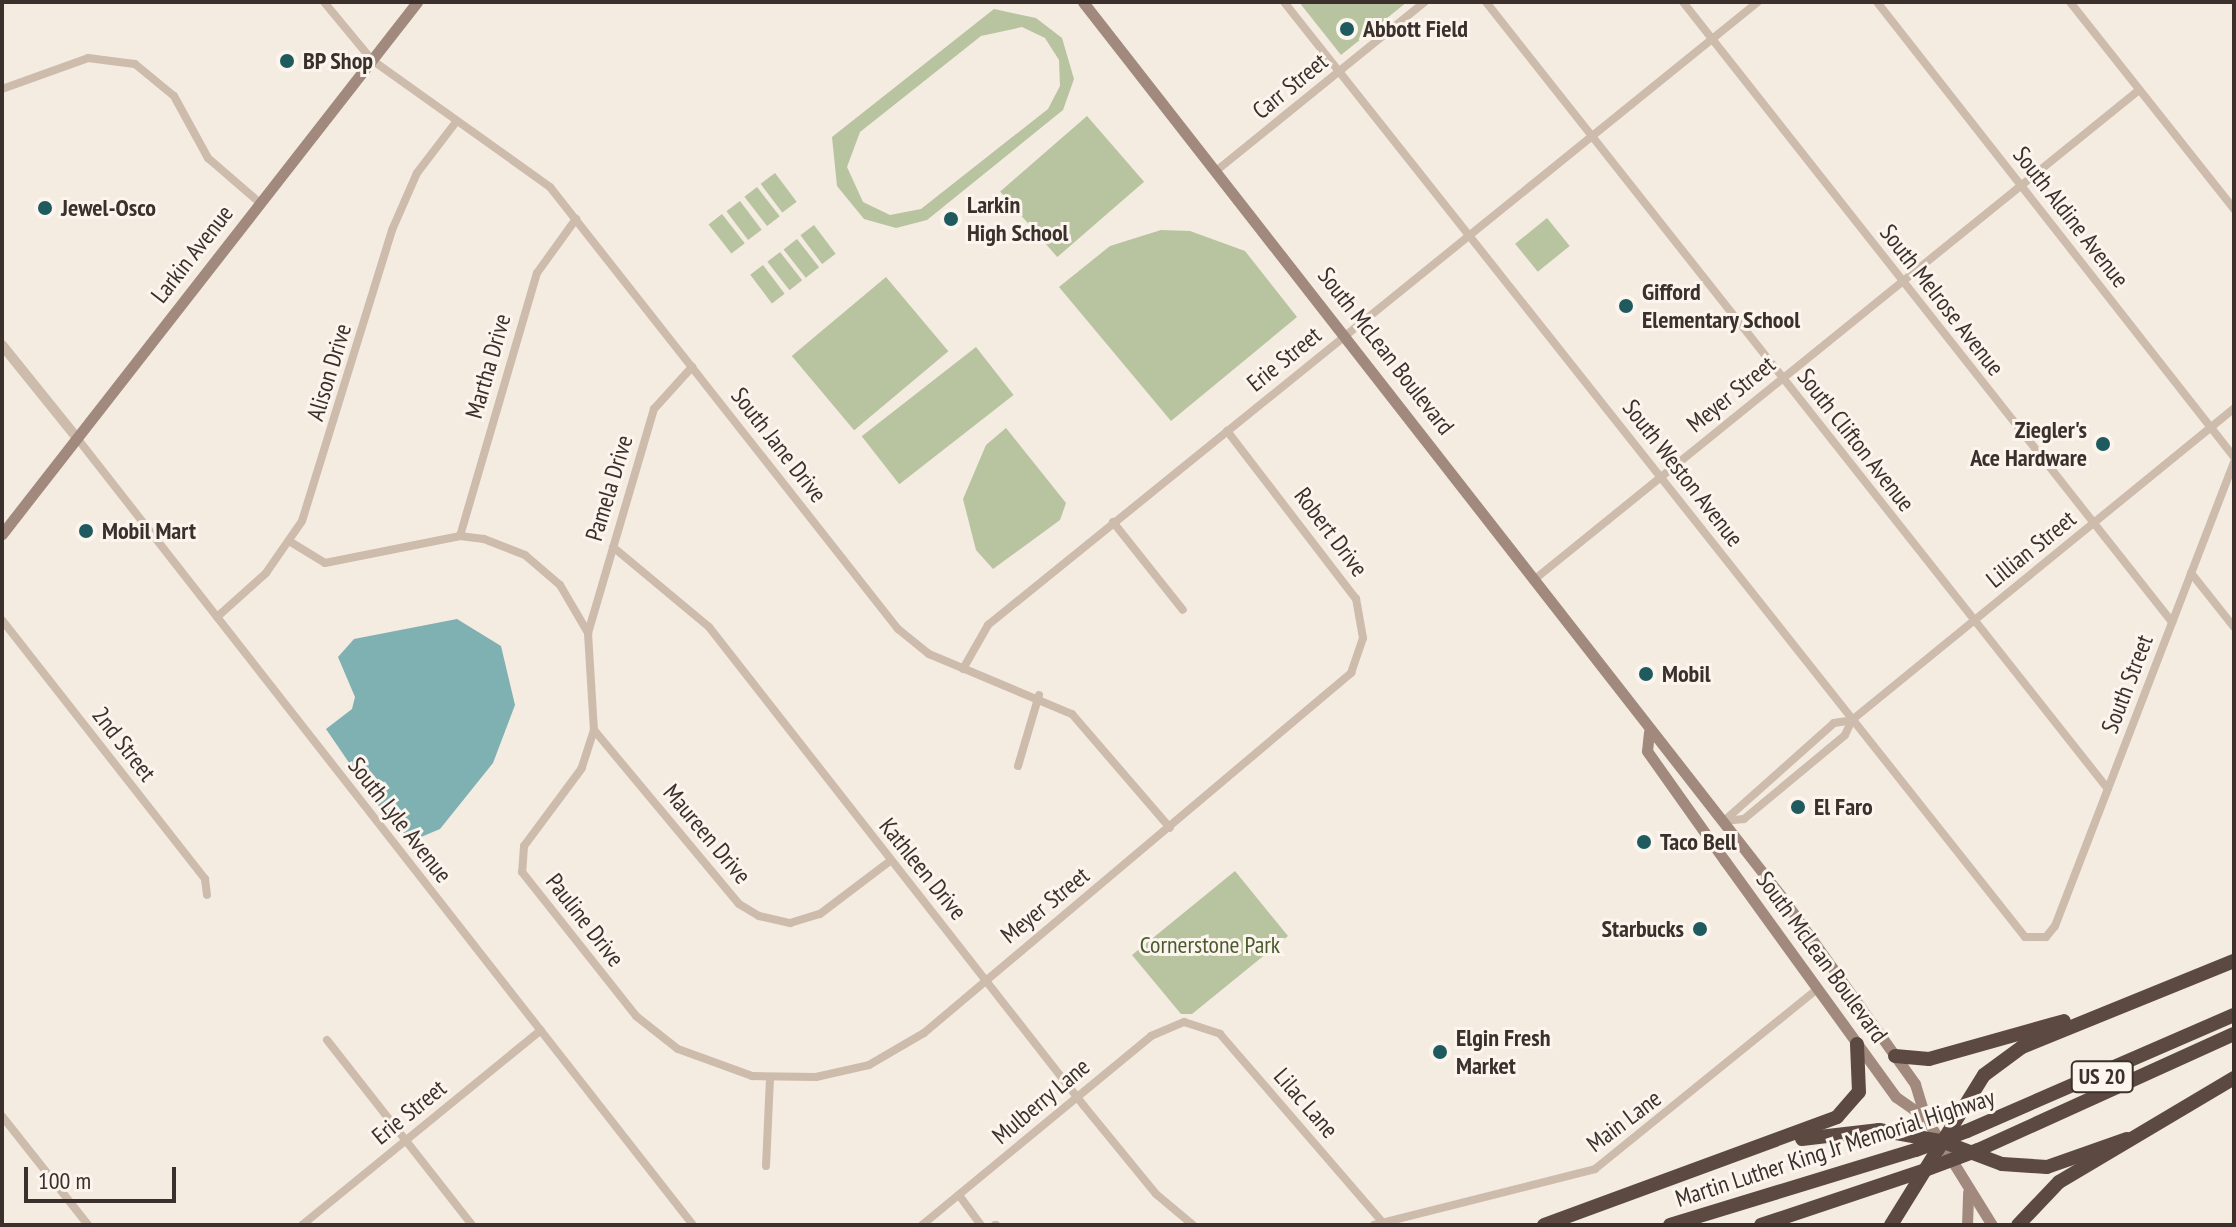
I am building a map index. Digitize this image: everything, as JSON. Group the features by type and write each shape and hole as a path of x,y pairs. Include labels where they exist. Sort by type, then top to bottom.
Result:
{"highway":[{"path":"1891,1225 1984,1075 2022,1047 2234,961"},
{"path":"1895,1056 1929,1059 2122,1004"},
{"name":"Martin Luther King Jr Memorial Highway","path":"1670,1225 1916,1150 1967,1131 2234,1015"},
{"name":"Martin Luther King Jr Memorial Highway","path":"1761,1225 1978,1150 2234,1034"},
{"path":"1544,1225 1758,1150 1854,1103 1857,1044"},
{"path":"2018,1225 2038,1196 2127,1139 2234,1078"},
{"path":"1758,1150 1854,1129 1941,1141 2002,1164 2047,1167 2127,1139"}],"main road":[{"name":"Larkin Avenue","path":"2,534 417,2"},
{"name":"South McLean Boulevard","path":"1083,2 1347,334 1649,732 1662,738 1724,821 1915,1084 1925,1117 1968,1192 1992,1225"},
{"name":"South McLean Boulevard","path":"1649,732 1647,751 1817,989 1896,1097 1925,1117"},
{"name":"South McLean Boulevard","path":"1967,1225 1968,1192"}],"street":[{"name":"South Jane Drive","path":"324,2 372,60 456,122 531,170 576,219 898,629 963,669 1039,695 1085,726 1170,828"},
{"name":"South Weston Avenue","path":"1284,2 2022,935 2042,939 2057,921"},
{"name":"Carr Street","path":"1216,171 1425,2"},
{"name":"South Clifton Avenue","path":"1486,2 2108,789"},
{"name":"South Melrose Avenue","path":"1683,2 2172,622"},
{"name":"Erie Street","path":"963,669 988,625 1758,2"},
{"name":"South Aldine Avenue","path":"1877,2 2234,459"},
{"path":"2070,2 2234,209"},
{"path":"2,89 88,58 135,64 174,96 208,158 260,203"},
{"name":"Meyer Street","path":"1535,579 2139,90"},
{"name":"Alison Drive","path":"217,617 289,541 312,500 404,201 456,122"},
{"name":"Martha Drive","path":"460,536 537,273 552,242 576,219"},
{"path":"2,345 77,438"},
{"name":"Pamela Drive","path":"588,633 654,409 692,367"},
{"name":"Lillian Street","path":"1724,821 1744,819 1845,735 1852,720 2234,409"},
{"name":"Robert Drive","path":"1227,431 1356,599 1360,656 1319,705"},
{"name":"South Lyle Avenue","path":"77,438 693,1225"},
{"name":"South Street","path":"2057,921 2234,459"},
{"path":"1113,522 1183,610"},
{"name":"Pauline Drive","path":"289,541 316,561 336,563 460,536 498,542 537,564 572,600 588,633 594,730 582,768 524,846 522,872 636,1016 701,1062 770,1079"},
{"name":"Kathleen Drive","path":"613,547 709,627 1077,1097 1156,1194 1193,1225"},
{"path":"2191,573 2234,627"},
{"name":"2nd Street","path":"2,620 205,879 207,895"},
{"path":"1018,766 1039,695"},
{"name":"Meyer Street","path":"770,1079 869,1065 924,1033 1319,705"},
{"name":"Lillian Street","path":"1724,821 1834,723 1852,720"},
{"name":"Maureen Drive","path":"594,730 739,904 759,916 790,923 820,914 890,861"},
{"name":"Main Lane","path":"1378,1224 1595,1169 1817,989"},
{"name":"Mulberry Lane","path":"922,1225 1151,1036 1191,1022"},
{"name":"Lilac Lane","path":"1191,1022 1220,1034 1378,1224"},
{"name":"Erie Street","path":"302,1225 541,1030"},
{"path":"327,1040 472,1225"},
{"path":"766,1166 770,1079"},
{"path":"2,1116 88,1225"},
{"path":"959,1195 981,1225"}],"green space":[{"name":"Abbott Field","path":"1299,2 1407,2 1341,55"},
{"path":"994,9 1036,18 1062,38 1074,79 1063,110 927,220 896,228 864,219 837,186 832,137","holes":["1022,27 1045,38 1059,60 1060,86 1048,109 921,209 890,215 863,202 847,167 860,132 981,36"]},
{"path":"1087,116 1144,182 1057,257 1000,191"},
{"path":"775,173 797,202 782,213 761,184"},
{"path":"757,187 780,216 767,226 744,197"},
{"path":"740,201 762,230 748,240 726,211"},
{"path":"722,214 745,243 731,254 709,224"},
{"path":"1547,218 1570,246 1538,272 1515,244"},
{"path":"814,225 836,254 822,264 800,235"},
{"path":"1161,230 1190,231 1245,251 1297,317 1171,421 1059,287 1110,246"},
{"path":"797,239 819,267 806,278 784,249"},
{"path":"780,252 802,280 790,290 767,262"},
{"path":"763,265 785,294 772,303 750,275"},
{"path":"886,277 948,351 854,430 792,356"},
{"path":"976,347 1014,395 899,484 862,436"},
{"path":"1006,428 1066,503 1060,520 993,569 976,550 963,499 986,445"},
{"name":"Cornerstone Park","path":"1235,871 1288,936 1192,1014 1181,1014 1132,955"}],"water":[{"path":"457,619 501,646 515,705 493,763 440,829 414,840 391,824 326,729 352,709 355,697 338,657 354,639"}],"place":[{"name":"Abbott Field","path":"1347,29"},
{"name":"BP Shop","path":"287,61"},
{"name":"Jewel-Osco","path":"45,208"},
{"name":"Larkin High School","path":"951,219"},
{"name":"Gifford Elementary School","path":"1626,306"},
{"name":"Ziegler's Ace Hardware","path":"2103,444"},
{"name":"Mobil Mart","path":"86,531"},
{"name":"Mobil","path":"1646,674"},
{"name":"El Faro","path":"1798,807"},
{"name":"Taco Bell","path":"1644,842"},
{"name":"Starbucks","path":"1700,929"},
{"name":"Elgin Fresh Market","path":"1440,1052"}]}
